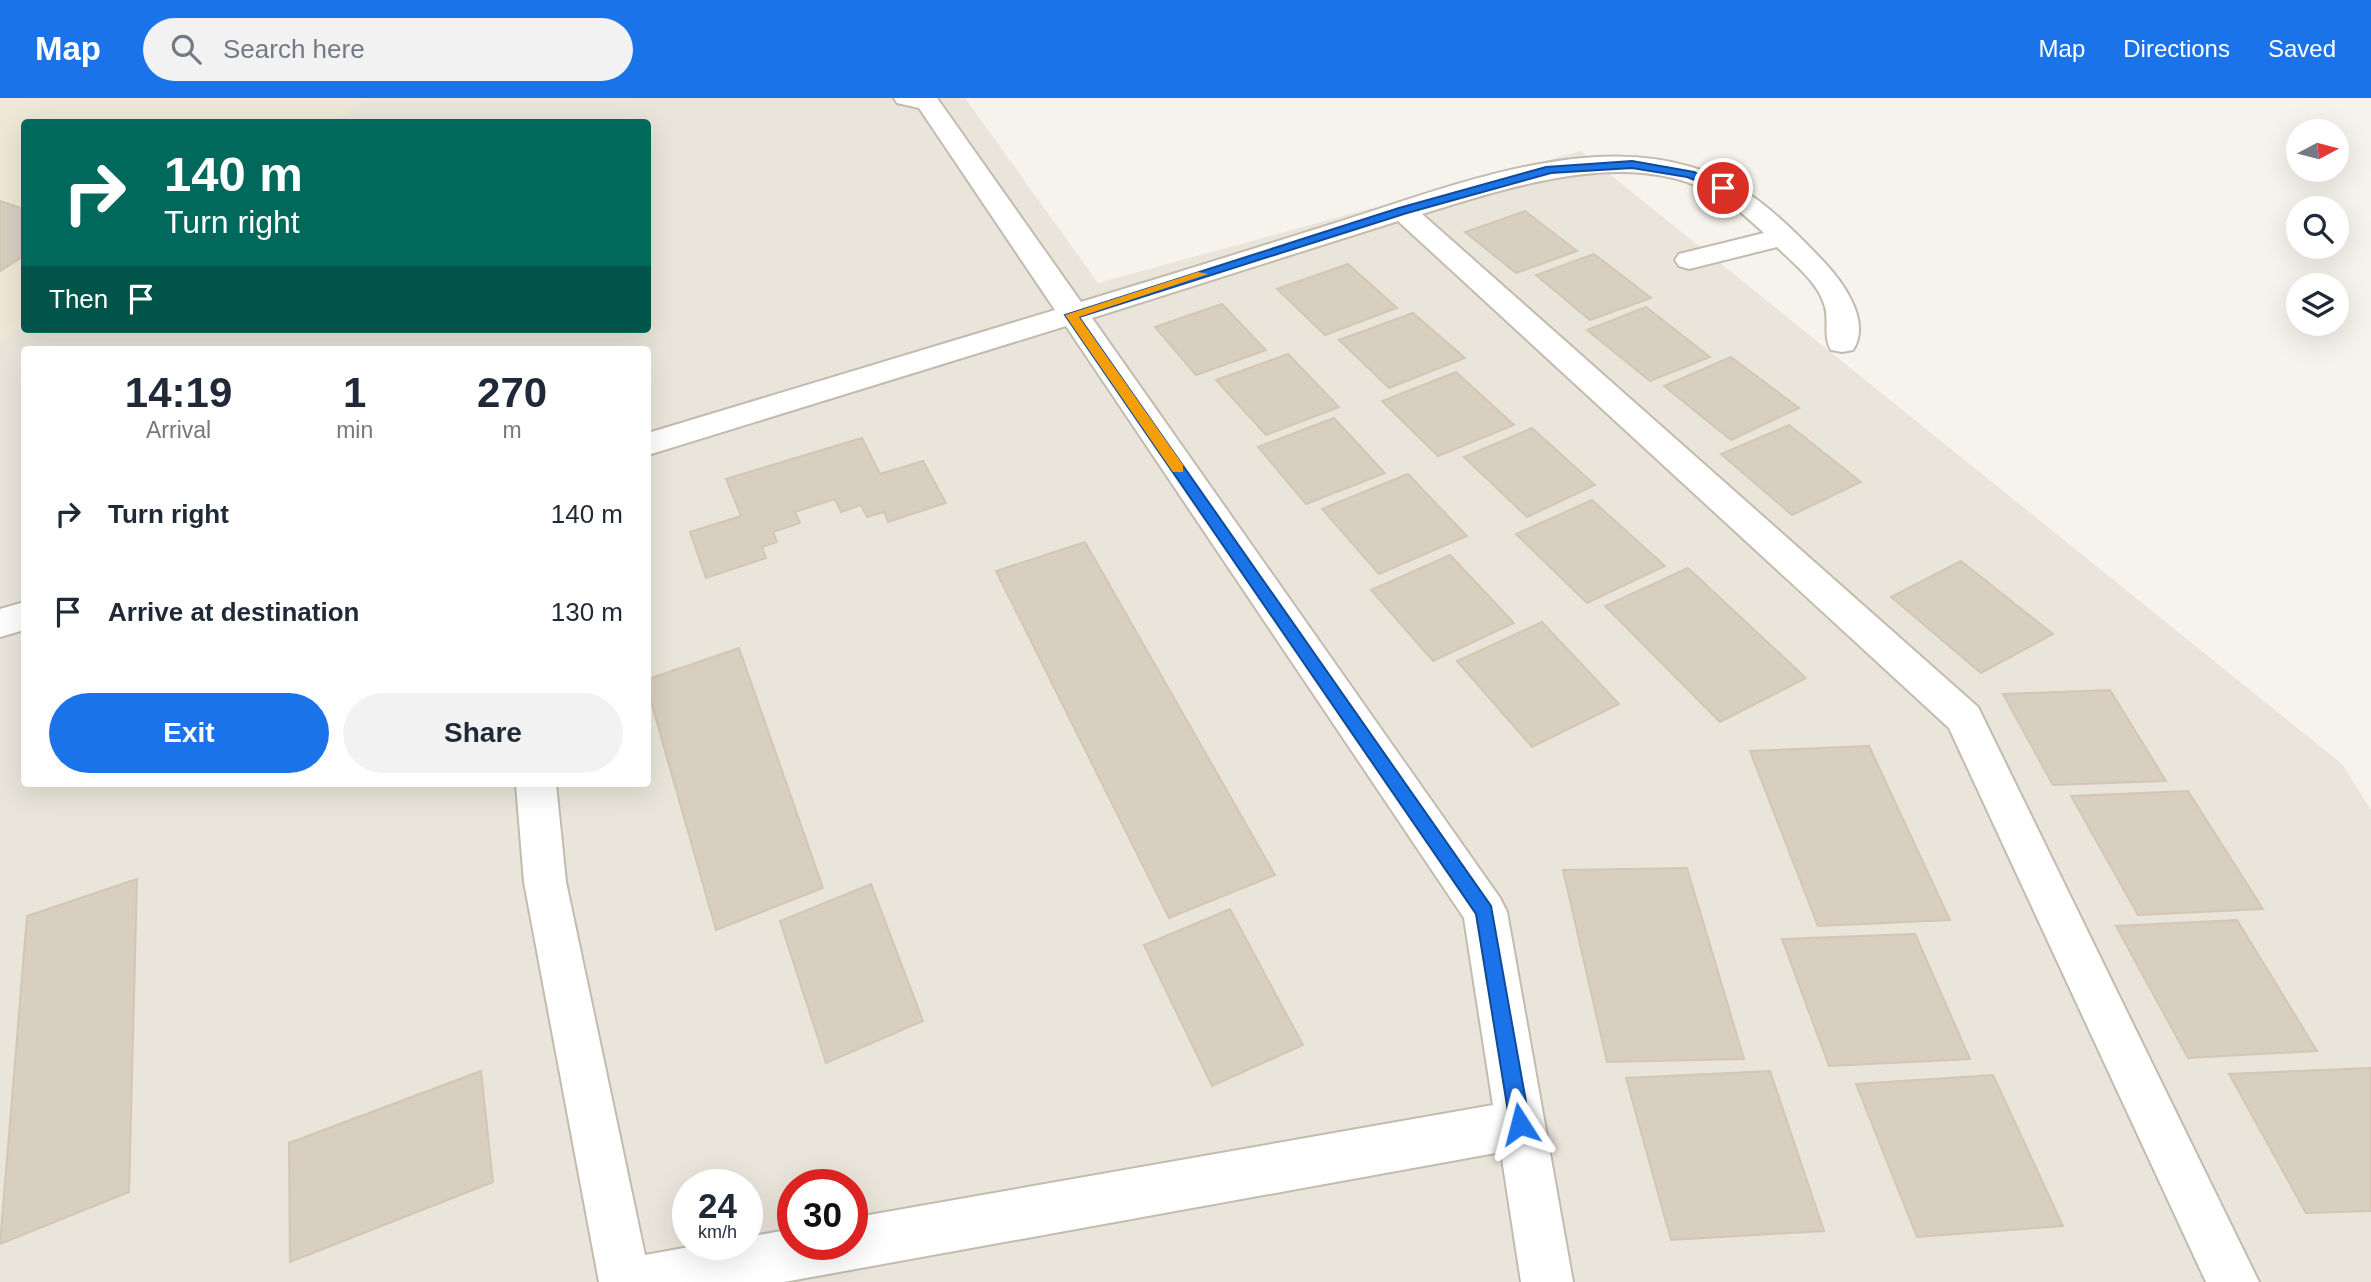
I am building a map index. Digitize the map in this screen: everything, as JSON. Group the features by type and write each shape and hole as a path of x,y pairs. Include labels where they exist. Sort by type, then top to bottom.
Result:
{"street":[{"path":"906,98 928,103 1071,315 1485,912 1547,1282"},
{"path":"651,443 1403,211 1550,169 1632,165 1690,174 1723,188 1760,215 1815,269 1840,305 1842,344"},
{"path":"1403,211 1964,718 2233,1282"},
{"path":"1689,260 1783,237"},
{"path":"0,623 21,617"},
{"path":"536,787 545,882 625,1282"},
{"path":"868,1241 1520,1124"},
{"path":"641,1282 777,1258"}],"shaded area":[{"path":"0,98 965,98 1098,283 1581,151 2342,764 2371,810 2371,1282 0,1282"},
{"path":"0,98 370,98 338,119 21,119 21,328 0,343"}],"building":[{"path":"0,201 21,208 21,258 0,271"},
{"path":"1525,211 1577,251 1516,273 1465,232"},
{"path":"1594,254 1651,298 1590,320 1536,275"},
{"path":"1348,264 1397,308 1325,335 1277,289"},
{"path":"1222,304 1266,350 1196,375 1155,327"},
{"path":"1646,307 1710,357 1650,381 1587,330"},
{"path":"1413,313 1465,358 1389,388 1339,340"},
{"path":"1288,354 1339,407 1266,435 1216,380"},
{"path":"1731,357 1799,408 1731,440 1664,386"},
{"path":"1456,372 1514,425 1438,456 1382,401"},
{"path":"1334,418 1385,473 1306,504 1258,447"},
{"path":"1789,425 1861,482 1792,515 1721,454"},
{"path":"1532,428 1595,485 1527,517 1464,457"},
{"path":"862,438 880,474 923,461 946,503 888,522 884,512 867,517 861,505 841,512 835,499 795,512 800,523 773,532 777,542 762,547 766,558 706,578 690,532 741,516 726,479"},
{"path":"1408,474 1467,536 1379,574 1322,509"},
{"path":"1592,500 1665,566 1587,603 1516,534"},
{"path":"1085,542 1275,875 1169,918 996,571"},
{"path":"1450,555 1514,623 1433,661 1371,590"},
{"path":"1961,561 2053,634 1981,673 1891,597"},
{"path":"1688,568 1806,678 1720,722 1605,606"},
{"path":"1542,622 1619,704 1532,747 1457,661"},
{"path":"739,648 823,888 716,930 651,702 651,678"},
{"path":"2110,690 2166,781 2053,785 2003,694"},
{"path":"1869,746 1950,920 1818,926 1750,751"},
{"path":"2188,791 2263,909 2138,915 2071,796"},
{"path":"1687,868 1744,1059 1607,1062 1563,870"},
{"path":"137,879 129,1192 0,1244 27,916"},
{"path":"871,884 923,1021 826,1063 780,921"},
{"path":"1230,909 1303,1045 1212,1086 1144,945"},
{"path":"2237,920 2317,1051 2188,1058 2116,926"},
{"path":"1915,934 1970,1059 1829,1066 1782,939"},
{"path":"2371,1068 2371,1211 2306,1213 2229,1074"},
{"path":"481,1071 493,1182 290,1262 289,1143"},
{"path":"1770,1071 1824,1231 1671,1240 1626,1078"},
{"path":"1993,1075 2063,1226 1917,1237 1856,1084"}],"slow traffic":[{"path":"1178,469 1071,315 1202,274"}],"route":[{"path":"1520,1124 1485,912 1071,315 1403,211 1550,169 1632,165 1690,174 1723,188"}]}
